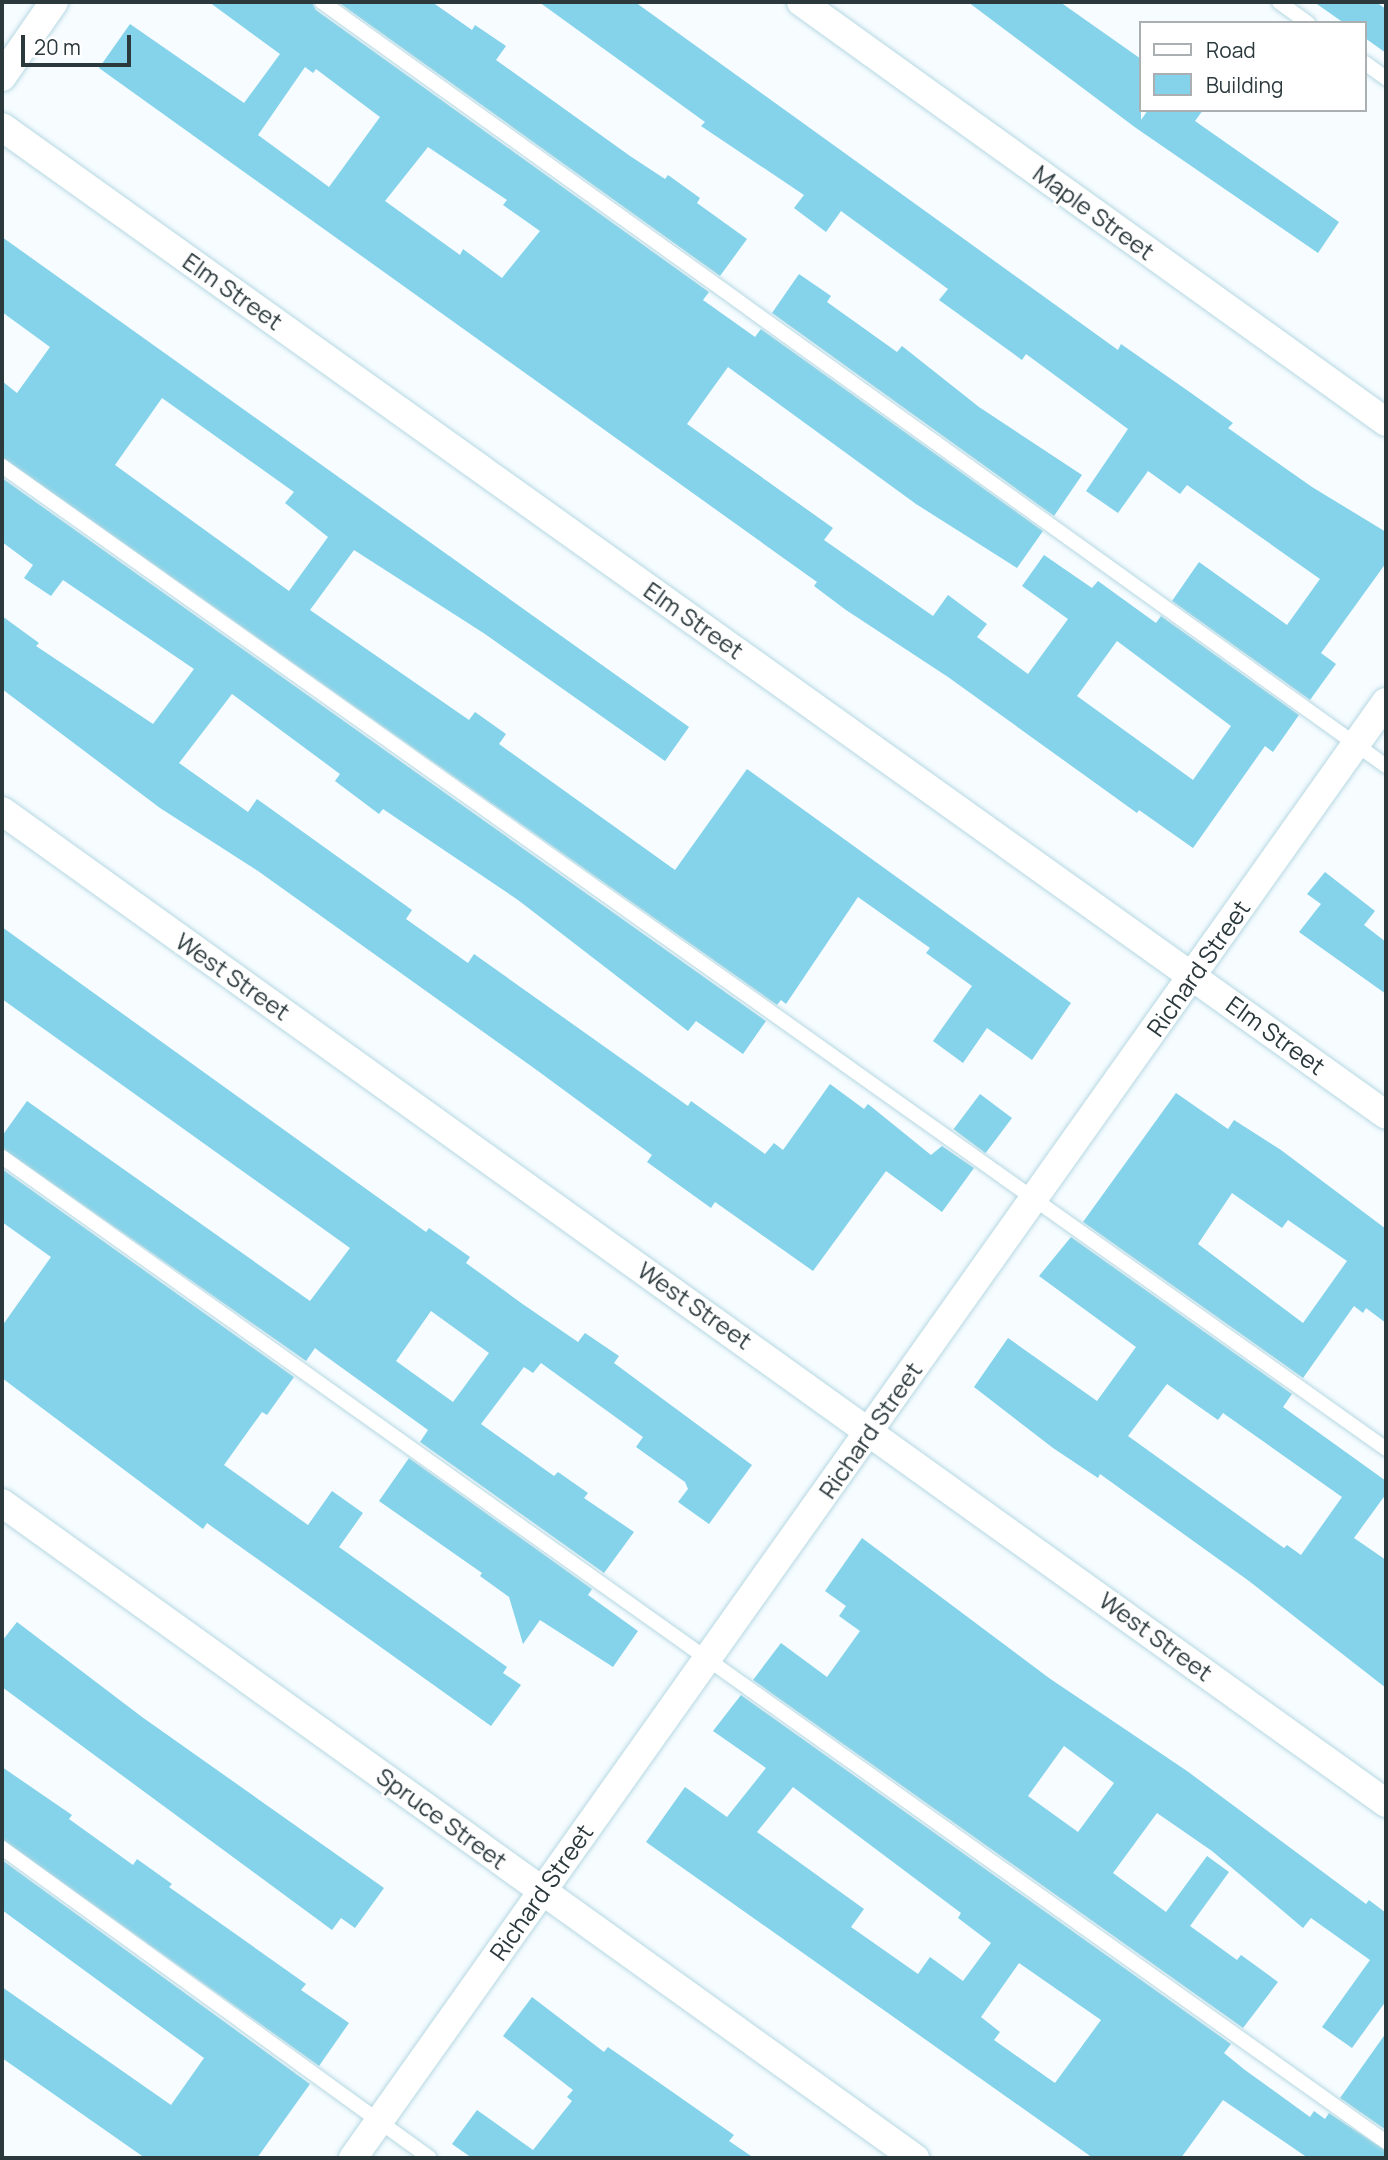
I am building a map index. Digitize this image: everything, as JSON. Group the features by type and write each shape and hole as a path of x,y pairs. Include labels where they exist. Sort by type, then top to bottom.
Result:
{"street":[{"path":"2,77 54,2"},
{"name":"Maple Street","path":"801,2 1386,422"},
{"name":"Elm Street","path":"2,127 1386,1115"},
{"name":"Richard Street","path":"353,2158 1386,702"},
{"name":"West Street","path":"2,811 870,1429 1386,1802"},
{"name":"Spruce Street","path":"2,1503 915,2158"}],"lane":[{"path":"322,2 1386,766"},
{"path":"1279,2 1305,21"},
{"path":"1367,64 1386,78"},
{"path":"2,466 1386,1449"},
{"path":"2,1157 1386,2142"},
{"path":"2,1848 429,2158"}],"building":[{"path":"209,2 312,2 316,10 709,292 703,300 755,337 761,329 1043,531 1017,568 916,504 728,367 687,424 833,528 824,540 933,616 948,595 987,624 977,637 1028,674 1068,619 1022,586 1044,555 1092,588 1098,581 1156,623 1161,616 1299,715 1273,752 1265,746 1193,848 1139,810 1137,813 948,677 846,610 814,586 817,582 99,68 130,24 244,103 280,54","holes":["305,67 313,73 316,69 380,117 329,187 258,135","428,147 507,200 503,205 540,231 502,278 463,249 460,255 385,201","1117,641 1231,726 1193,780 1077,696"]},
{"path":"338,2 432,2 472,30 475,25 506,46 496,60 630,156 665,179 668,175 700,198 697,203 747,239 720,276"},
{"path":"539,2 635,2 1118,350 1121,344 1233,423 1228,428 1312,487 1386,532 1386,563 1321,653 1336,664 1310,700 1172,601 1199,562 1287,625 1320,579 1187,485 1180,494 1148,471 1118,513 1086,491 1128,429 1026,354 1022,360 939,300 948,289 841,211 826,232 794,208 804,195 701,126 705,122"},
{"path":"968,2 1060,2 1140,58 1141,120 1147,112 1202,112 1195,121 1339,222 1318,253 1136,128"},
{"path":"1314,2 1376,2 1386,9 1386,53 1367,39 1367,21 1341,21"},
{"path":"2,237 689,727 665,761 485,634 354,550 310,610 469,720 475,712 506,734 499,744 675,870 747,769 1071,1003 1032,1060 987,1028 963,1063 933,1041 972,986 926,953 930,948 858,897 786,1004 781,1000 777,1005 2,457 2,381 17,393 50,347 2,312","holes":["162,398 294,492 285,503 328,537 289,591 115,465"]},
{"path":"799,274 831,296 827,302 897,352 902,346 979,407 1082,475 1054,516 772,313"},
{"path":"2,478 766,1021 743,1054 696,1021 688,1031 518,900 383,809 379,814 335,781 340,774 232,694 179,763 248,812 257,799 412,910 406,919 468,963 474,954 688,1106 691,1101 765,1154 774,1143 783,1150 830,1084 864,1109 868,1104 931,1155 942,1146 974,1168 942,1212 886,1171 813,1271 715,1202 711,1208 647,1162 652,1155 538,1071 258,871 160,808 2,689 2,616 39,643 36,646 153,724 194,669 63,580 51,596 24,578 33,565 2,542"},
{"path":"1325,872 1375,911 1364,925 1386,942 1386,994 1299,932 1321,904 1307,894"},
{"path":"2,927 426,1232 429,1228 470,1257 466,1263 524,1305 578,1342 585,1333 619,1356 614,1363 752,1465 709,1524 678,1502 688,1489 685,1482 636,1447 643,1437 541,1363 533,1373 524,1367 481,1424 554,1476 558,1472 588,1493 584,1498 634,1532 604,1573 420,1442 428,1430 315,1348 306,1361 2,1148 2,1136 27,1101 310,1301 350,1248 2,999","holes":["431,1311 489,1353 453,1402 396,1361"]},
{"path":"1176,1093 1228,1129 1234,1120 1281,1150 1386,1229 1386,1323 1366,1308 1363,1313 1354,1306 1303,1378 1083,1222","holes":["1232,1193 1282,1228 1288,1220 1347,1261 1303,1323 1198,1244"]},
{"path":"980,1094 1012,1118 985,1153 954,1129"},
{"path":"2,1169 294,1377 267,1415 262,1412 224,1465 308,1525 332,1491 363,1513 339,1547 507,1667 503,1673 521,1685 491,1726 207,1523 203,1529 2,1378 2,1326 51,1257 2,1222"},
{"path":"1071,1237 1292,1394 1283,1407 1386,1481 1386,1494 1354,1538 1386,1560 1386,1688 1249,1581 1100,1474 1098,1478 1053,1448 974,1387 1008,1338 1097,1401 1136,1347 1039,1276","holes":["1167,1384 1218,1420 1223,1413 1342,1497 1301,1555 1287,1545 1284,1548 1128,1436"]},
{"path":"409,1458 592,1589 588,1595 638,1631 613,1667 540,1620 523,1644 509,1597 480,1576 482,1573 379,1501"},
{"path":"862,1538 1049,1678 1187,1771 1366,1904 1369,1900 1386,1913 1386,2001 1352,2048 1322,2027 1370,1960 1311,1918 1303,1928 1212,1851 1157,1813 1113,1873 1166,1912 1207,1856 1229,1872 1190,1926 1237,1960 1241,1955 1278,1982 1243,2028 753,1680 781,1643 827,1677 860,1631 839,1616 846,1606 825,1591","holes":["1064,1746 1114,1783 1078,1832 1028,1796"]},
{"path":"17,1622 142,1717 384,1888 355,1928 341,1918 332,1930 2,1687 2,1641"},
{"path":"741,1695 1231,2044 1224,2053 1310,2117 1314,2111 1325,2119 1329,2113 1386,2151 1386,2158 1308,2158 1223,2100 1181,2158 1093,2158 646,1842 685,1787 727,1817 766,1768 713,1731","holes":["793,1787 961,1913 958,1918 991,1943 963,1981 930,1957 918,1974 851,1927 864,1909 757,1832","1019,1963 1101,2020 1055,2083 994,2040 1000,2032 981,2017"]},
{"path":"2,1767 72,1815 69,1819 133,1865 137,1859 172,1884 169,1887 306,1984 301,1990 349,2023 319,2066 2,1839"},
{"path":"2,1860 310,2084 257,2158 145,2158 2,2058 2,1987 171,2105 204,2058 2,1910"},
{"path":"532,1997 604,2052 608,2047 734,2135 729,2141 754,2158 472,2158 452,2144 477,2110 533,2150 572,2101 567,2097 573,2090 503,2036"},
{"path":"1386,2033 1386,2130 1340,2098"}]}
